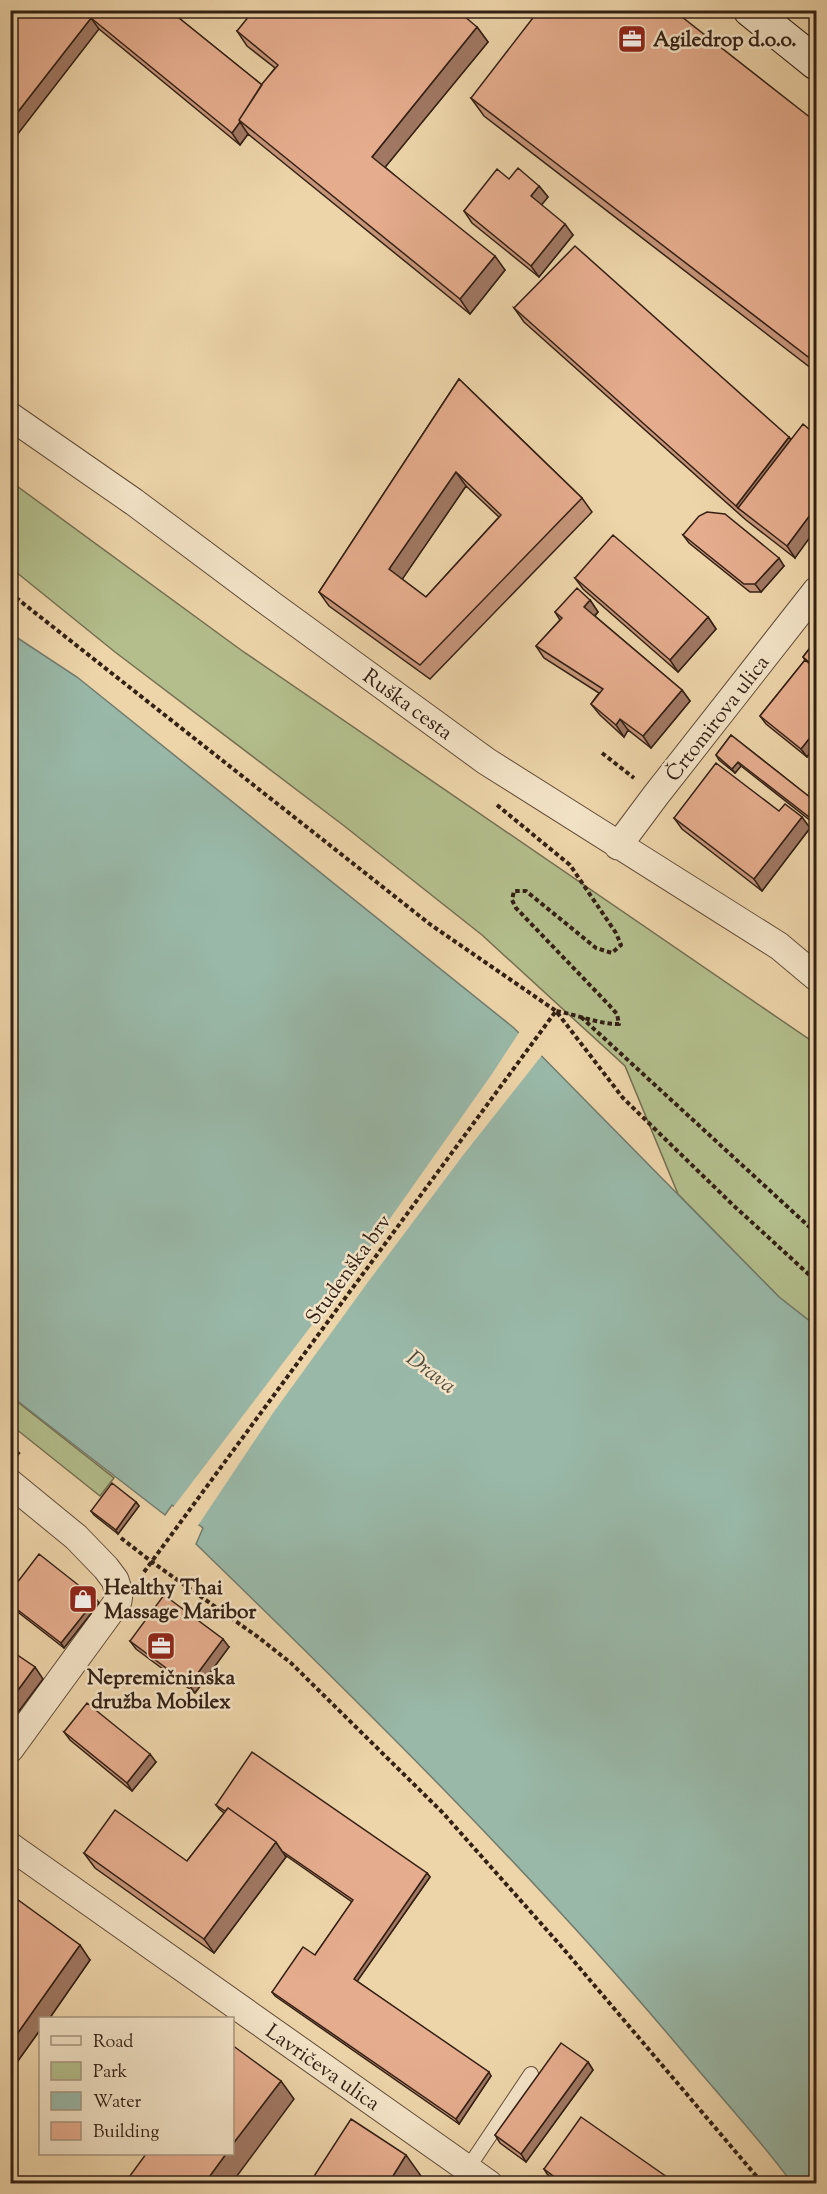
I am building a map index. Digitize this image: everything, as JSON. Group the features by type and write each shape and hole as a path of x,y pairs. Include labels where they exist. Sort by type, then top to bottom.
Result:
{"street":[{"path":"750,10 816,63"},
{"name":"Ruška cesta","path":"10,416 134,502 486,761 779,946 816,976"},
{"name":"Črtomirova ulica","path":"618,846 816,591"},
{"path":"10,1483 76,1537 106,1568 115,1580 119,1593 118,1601 92,1639 10,1749"},
{"name":"Lavričeva ulica","path":"10,1846 489,2184"}],"lane":[{"path":"468,2168 531,2074"}],"path":[{"path":"10,593 431,925 556,1011 623,1098 733,1205 816,1281"},
{"path":"602,753 656,795"},
{"path":"493,802 570,865 616,933 621,945 612,953 596,948 526,891 514,891 512,900 516,908 617,1014 619,1024 605,1024 579,1015 556,1011"},
{"name":"Studenška brv","path":"556,1011 152,1563 224,1612 291,1663 443,1813 569,1955 763,2184"},
{"path":"579,1015 816,1233"}],"green space":[{"path":"10,481 241,650 816,1044 816,1326 779,1297 678,1194 625,1066 482,935 343,825 115,652 11,568"},
{"path":"10,1396 114,1478 100,1496 11,1425"}],"water":[{"name":"Drava","path":"10,633 77,677 514,1028 779,1297 816,1326 816,2183 792,2183 757,2138 635,1996 514,1863 389,1733 196,1544 203,1528 172,1505 165,1515 11,1396"}],"pier":[{"path":"520,1031 543,1054 368,1282 273,1413 197,1527 173,1509 165,1518 353,1271"}],"building":[{"path":"14,10 169,10 262,85 232,133 91,18 10,122 10,15"},
{"path":"254,10 457,10 477,27 372,157 495,256 460,299 239,120 262,84 278,65 237,31"},
{"path":"539,10 673,10 816,122 816,363 471,98"},
{"path":"518,168 539,186 531,196 565,224 531,266 464,211 497,169 509,179"},
{"path":"575,246 789,437 736,506 514,308"},
{"path":"459,379 582,498 420,665 319,592","holes":["456,472 501,515 426,597 389,569"]},
{"path":"803,424 816,435 816,507 787,546 738,508"},
{"path":"707,512 725,514 779,558 755,584 744,584 683,535 699,516"},
{"path":"613,535 708,617 670,660 575,578"},
{"path":"577,588 590,600 584,607 682,690 643,736 620,719 616,725 591,704 603,689 536,646 562,618 555,612"},
{"path":"816,640 816,668 803,657"},
{"path":"805,660 816,669 816,730 801,749 760,716"},
{"path":"731,735 816,802 816,816 813,820 738,762 732,769 716,755"},
{"path":"716,763 779,811 785,804 802,817 754,879 674,818"},
{"path":"816,783 816,799 809,793"},
{"path":"112,1483 136,1502 116,1530 91,1511"},
{"path":"39,1554 96,1599 61,1643 10,1604 10,1592"},
{"path":"164,1595 223,1639 189,1685 130,1641"},
{"path":"10,1650 35,1667 10,1701"},
{"path":"87,1703 150,1754 127,1783 64,1732"},
{"path":"252,1752 427,1873 354,1979 489,2072 456,2119 272,1992 303,1947 315,1955 353,1900 282,1851 276,1842 228,1808 225,1811 216,1805"},
{"path":"228,1808 276,1842 204,1939 84,1853 115,1810 187,1861"},
{"path":"10,1894 80,1945 10,2044 10,1965 17,1956 10,1951"},
{"path":"561,2043 588,2062 521,2154 495,2135"},
{"path":"234,2046 281,2081 234,2142"},
{"path":"581,2117 677,2184 564,2184 544,2169"},
{"path":"351,2119 406,2155 388,2184 309,2184"},
{"path":"145,2155 225,2155 204,2184 124,2184"}],"place":[{"name":"Agiledrop d.o.o.","path":"632,39"},
{"name":"Healthy Thai Massage Maribor","path":"83,1599"},
{"name":"Nepremičninska družba Mobilex","path":"161,1646"}]}
